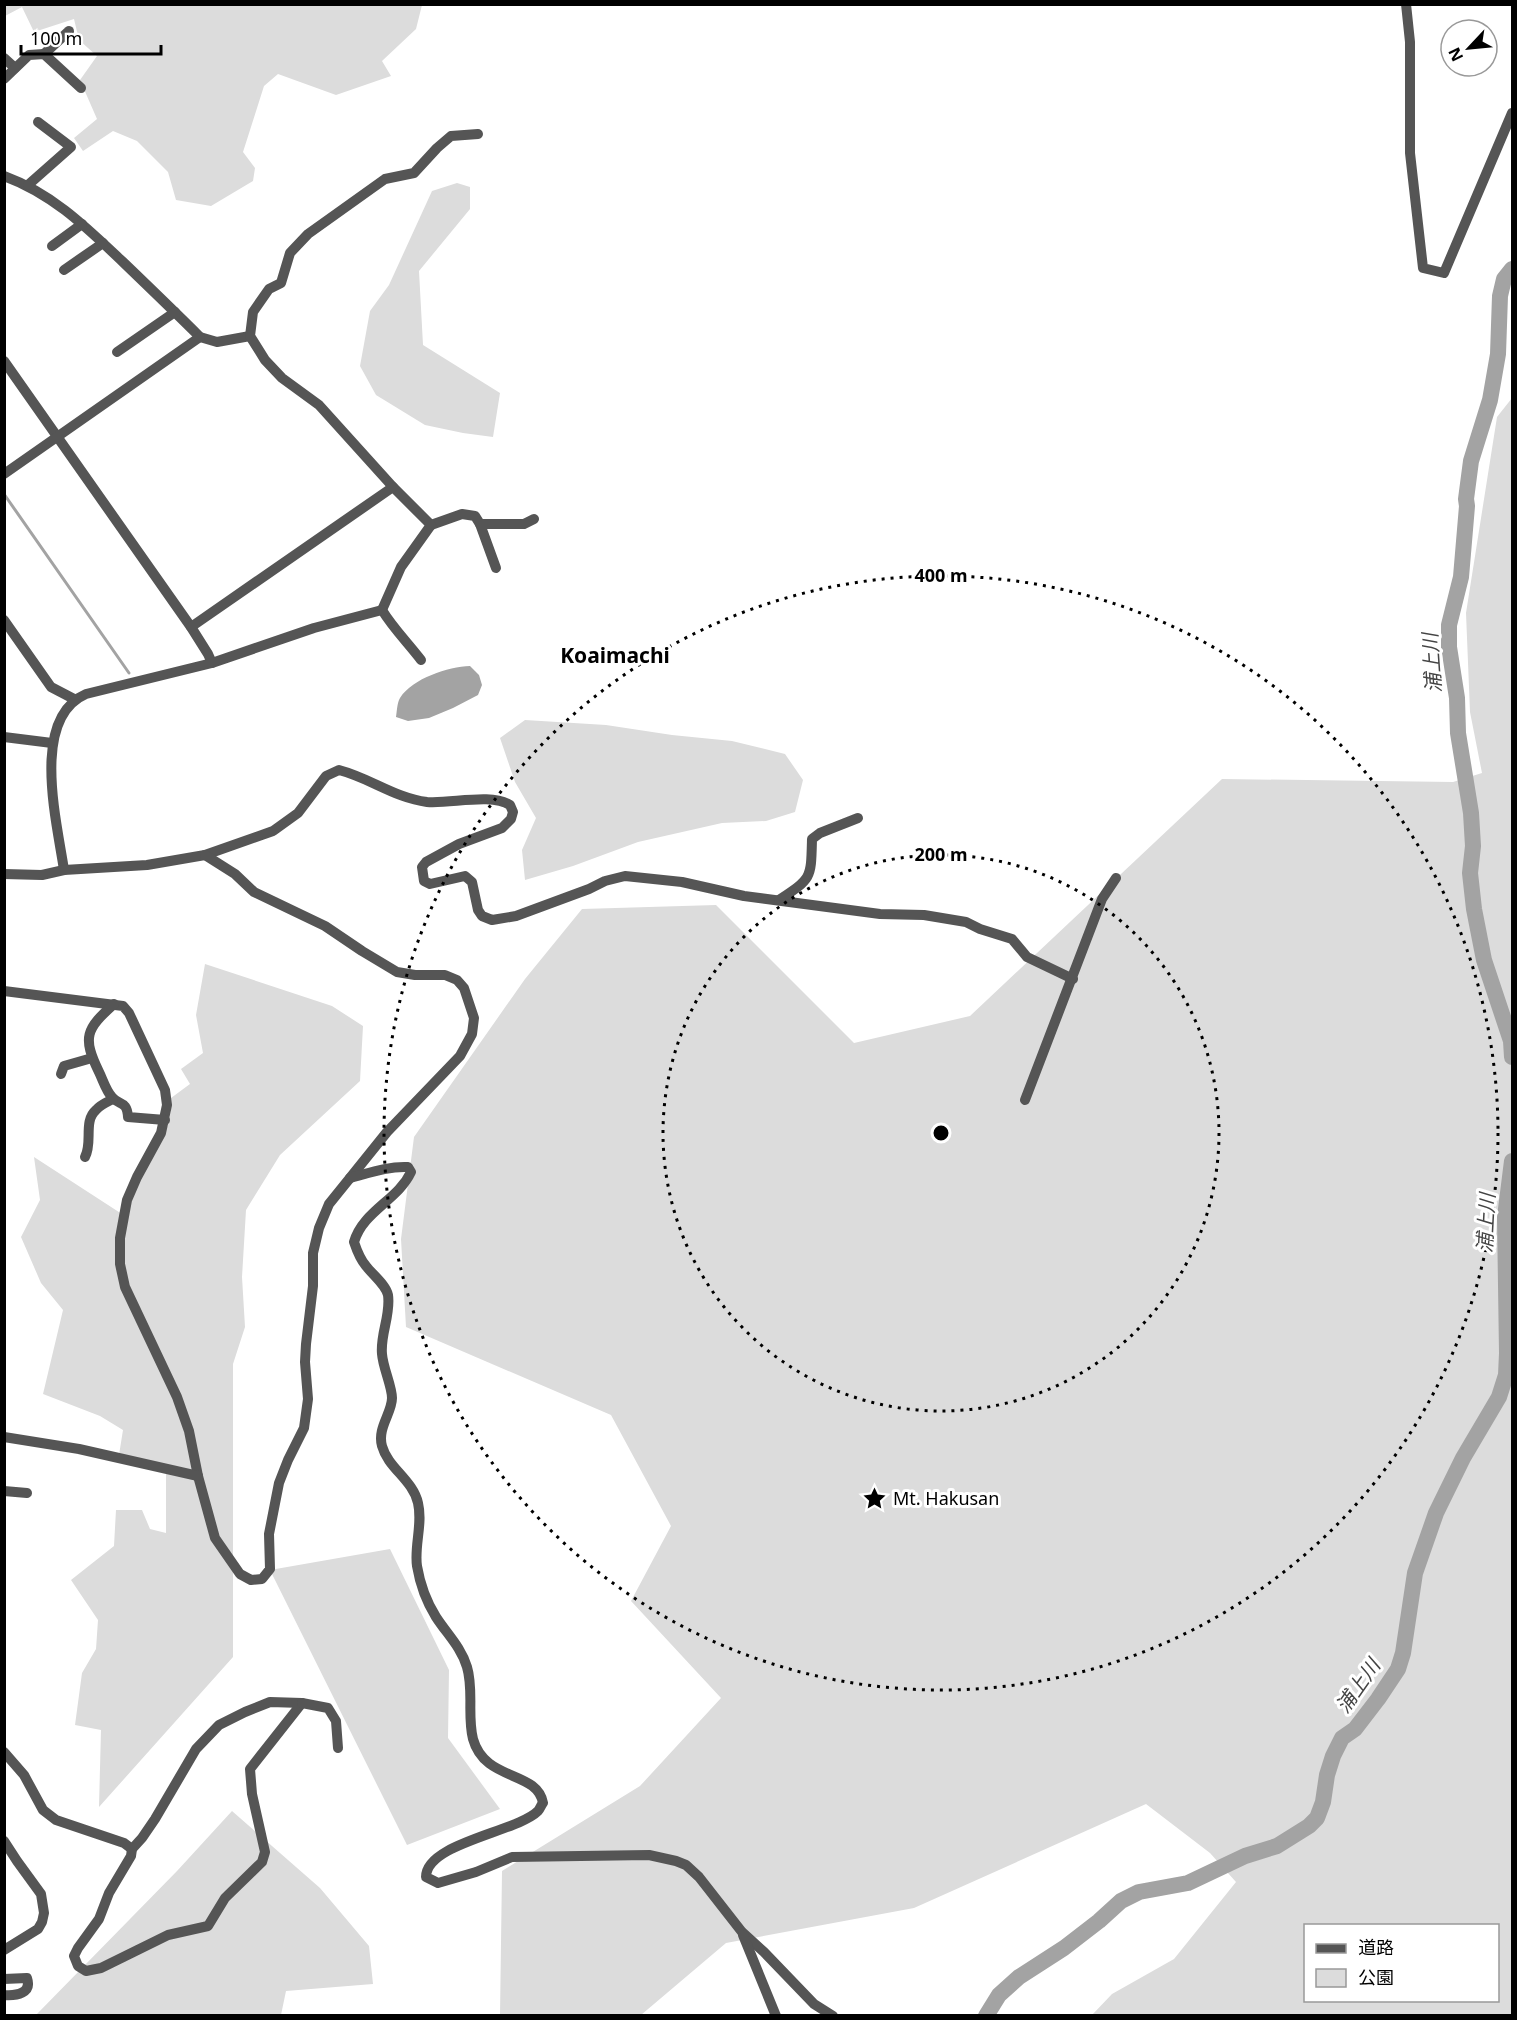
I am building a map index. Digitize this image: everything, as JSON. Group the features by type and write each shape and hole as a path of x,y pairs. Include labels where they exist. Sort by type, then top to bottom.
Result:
{"street":[{"path":"1406,4 1410,42 1410,153 1423,268 1444,273 1512,112"},
{"path":"4,79 29,55 45,54 69,31"},
{"path":"45,54 81,87"},
{"path":"4,58 15,68"},
{"path":"28,185 70,147 38,122"},
{"path":"431,525 393,487 319,405 282,378 265,360 250,336 253,312 270,289 281,283 290,253 308,234 385,179 414,173 451,136 478,134"},
{"path":"4,176 28,185 53,200 103,243 200,337 217,342 250,336"},
{"path":"52,246 82,224"},
{"path":"64,270 103,243"},
{"path":"117,352 175,312"},
{"path":"4,474 200,337"},
{"path":"4,361 191,627 212,663"},
{"path":"191,627 393,487"},
{"path":"382,610 401,567 431,525 468,514 475,516 496,568"},
{"path":"480,524 524,524 534,519"},
{"path":"382,610 392,626 421,660"},
{"path":"64,870 51,764 52,743 63,712 75,699 86,694 212,663 314,628 382,610"},
{"path":"4,620 51,687 75,699"},
{"path":"4,737 52,743"},
{"path":"4,874 42,875 64,870 147,865 205,855 273,831 298,813 326,776 339,770 403,797 453,802 494,799 510,805 513,812 511,819 502,828 459,844 426,862 422,867 424,881 430,884 465,876 468,878 472,882 478,910 482,916 492,920 516,916 605,881 625,876 682,882 744,896 880,914 924,915 966,922 1012,939 1027,957 1073,979"},
{"path":"779,900 807,881 812,871 812,839 820,833 858,818"},
{"path":"4,991 123,1006 129,1013 165,1090 167,1105 161,1133 137,1177 128,1200 120,1238 120,1264 125,1287 177,1397 189,1431 214,1538 240,1574 251,1580 262,1579 270,1569 270,1534 279,1483 304,1428 308,1399 305,1362 308,1314 313,1286 313,1253 328,1204 387,1132 460,1056 472,1034 474,1018 464,988 457,980 445,975 415,975 398,972 325,926 254,892 235,874 205,855"},
{"path":"1025,1100 1102,899 1116,879"},
{"path":"114,1004 97,1020 88,1034 92,1058 112,1099 124,1104 128,1118 165,1119"},
{"path":"62,1074 64,1066 92,1058"},
{"path":"85,1157 89,1151 90,1120 94,1111 112,1099"},
{"path":"350,1178 382,1169 401,1167 408,1167 411,1172 406,1183 382,1203 357,1231 354,1242 365,1265 387,1292 387,1316 382,1352 393,1398 382,1428 381,1444 390,1463 410,1486 418,1502 420,1525 417,1563 422,1584 426,1600 457,1644 467,1667 473,1738 477,1748 482,1758 493,1768 534,1787 541,1794 543,1803 538,1811 517,1823 465,1842 432,1862 426,1872 426,1877 438,1883 476,1872 512,1857 649,1855 676,1861 686,1865 699,1877 742,1932 814,2004 833,2016"},
{"path":"4,1437 79,1449 198,1476"},
{"path":"4,1491 27,1493"},
{"path":"302,1702 250,1769 252,1794 265,1852 262,1862 225,1898 208,1926 168,1935 101,1968 86,1971 78,1966 74,1956 99,1919 109,1893 131,1856 132,1848 142,1838 196,1749 219,1725 270,1702 302,1702 328,1708 336,1721 338,1748"},
{"path":"4,1752 24,1775 43,1810 56,1820 124,1843 132,1848"},
{"path":"4,1841 41,1894 44,1913 38,1929 4,1950"},
{"path":"742,1932 776,2016"},
{"path":"4,1979 27,1978 29,1984 21,1994 4,1995"}],"green space":[{"path":"5,4 422,5 416,29 382,61 391,76 336,95 278,74 264,86 243,152 255,168 253,181 211,206 176,200 168,172 137,141 113,131 83,151 74,138 97,119 80,80 97,56 79,40 74,19 34,32 22,7 5,16"},
{"path":"457,183 470,187 470,209 419,271 423,345 500,393 493,437 425,425 376,395 360,366 370,311 389,285 432,191"},
{"path":"1512,398 1512,2015 1092,2015 1112,1994 1174,1959 1236,1882 1210,1853 1146,1804 914,1908 726,1943 641,2015 500,2015 502,1871 640,1786 721,1698 631,1601 671,1526 611,1415 406,1327 401,1239 414,1137 525,979 582,909 716,905 854,1043 970,1016 1222,779 1453,782 1482,773 1470,712 1466,613 1497,417"},
{"path":"525,720 606,725 732,741 785,754 803,780 795,812 766,821 722,823 638,842 573,866 525,880 522,850 536,818 515,782 500,738"},
{"path":"205,964 332,1006 363,1026 360,1081 280,1155 246,1210 242,1277 245,1327 233,1364 233,1657 99,1807 101,1730 75,1725 82,1673 96,1649 98,1620 71,1580 114,1546 116,1510 142,1510 150,1529 166,1533 166,1466 119,1455 123,1430 100,1416 43,1394 63,1310 41,1283 21,1237 40,1200 34,1157 125,1216 143,1169 160,1142 169,1122 171,1098 190,1084 181,1069 203,1053 196,1015"},
{"path":"390,1549 449,1670 448,1738 500,1809 407,1845 270,1570"},
{"path":"232,1811 320,1888 369,1946 373,1984 286,1991 281,2015 35,2016 177,1871"}],"shaded area":[{"path":"470,666 479,675 482,685 478,695 429,718 408,721 396,717 400,698 413,685 442,671"}],"waterway":[{"name":"浦上川","path":"1512,269 1504,279 1500,296 1498,354 1490,400 1471,461 1461,577 1449,625 1449,647 1457,698 1458,733 1471,813 1473,846 1470,873 1474,909 1484,960 1511,1041 1512,1057"},
{"path":"4,494 129,673"},
{"name":"浦上川","path":"986,2016 999,1995 1019,1977 1064,1948 1121,1901 1139,1892 1188,1883 1245,1856 1277,1846 1309,1826 1317,1818 1323,1802 1327,1775 1342,1738 1355,1729 1398,1669 1403,1653 1415,1573 1436,1513 1463,1458 1499,1397 1506,1375 1505,1217 1512,1161"}],"place":[{"name":"Mt. Hakusan","path":"875,1499"}],"district":[{"name":"Koaimachi","path":"615,656"}]}
